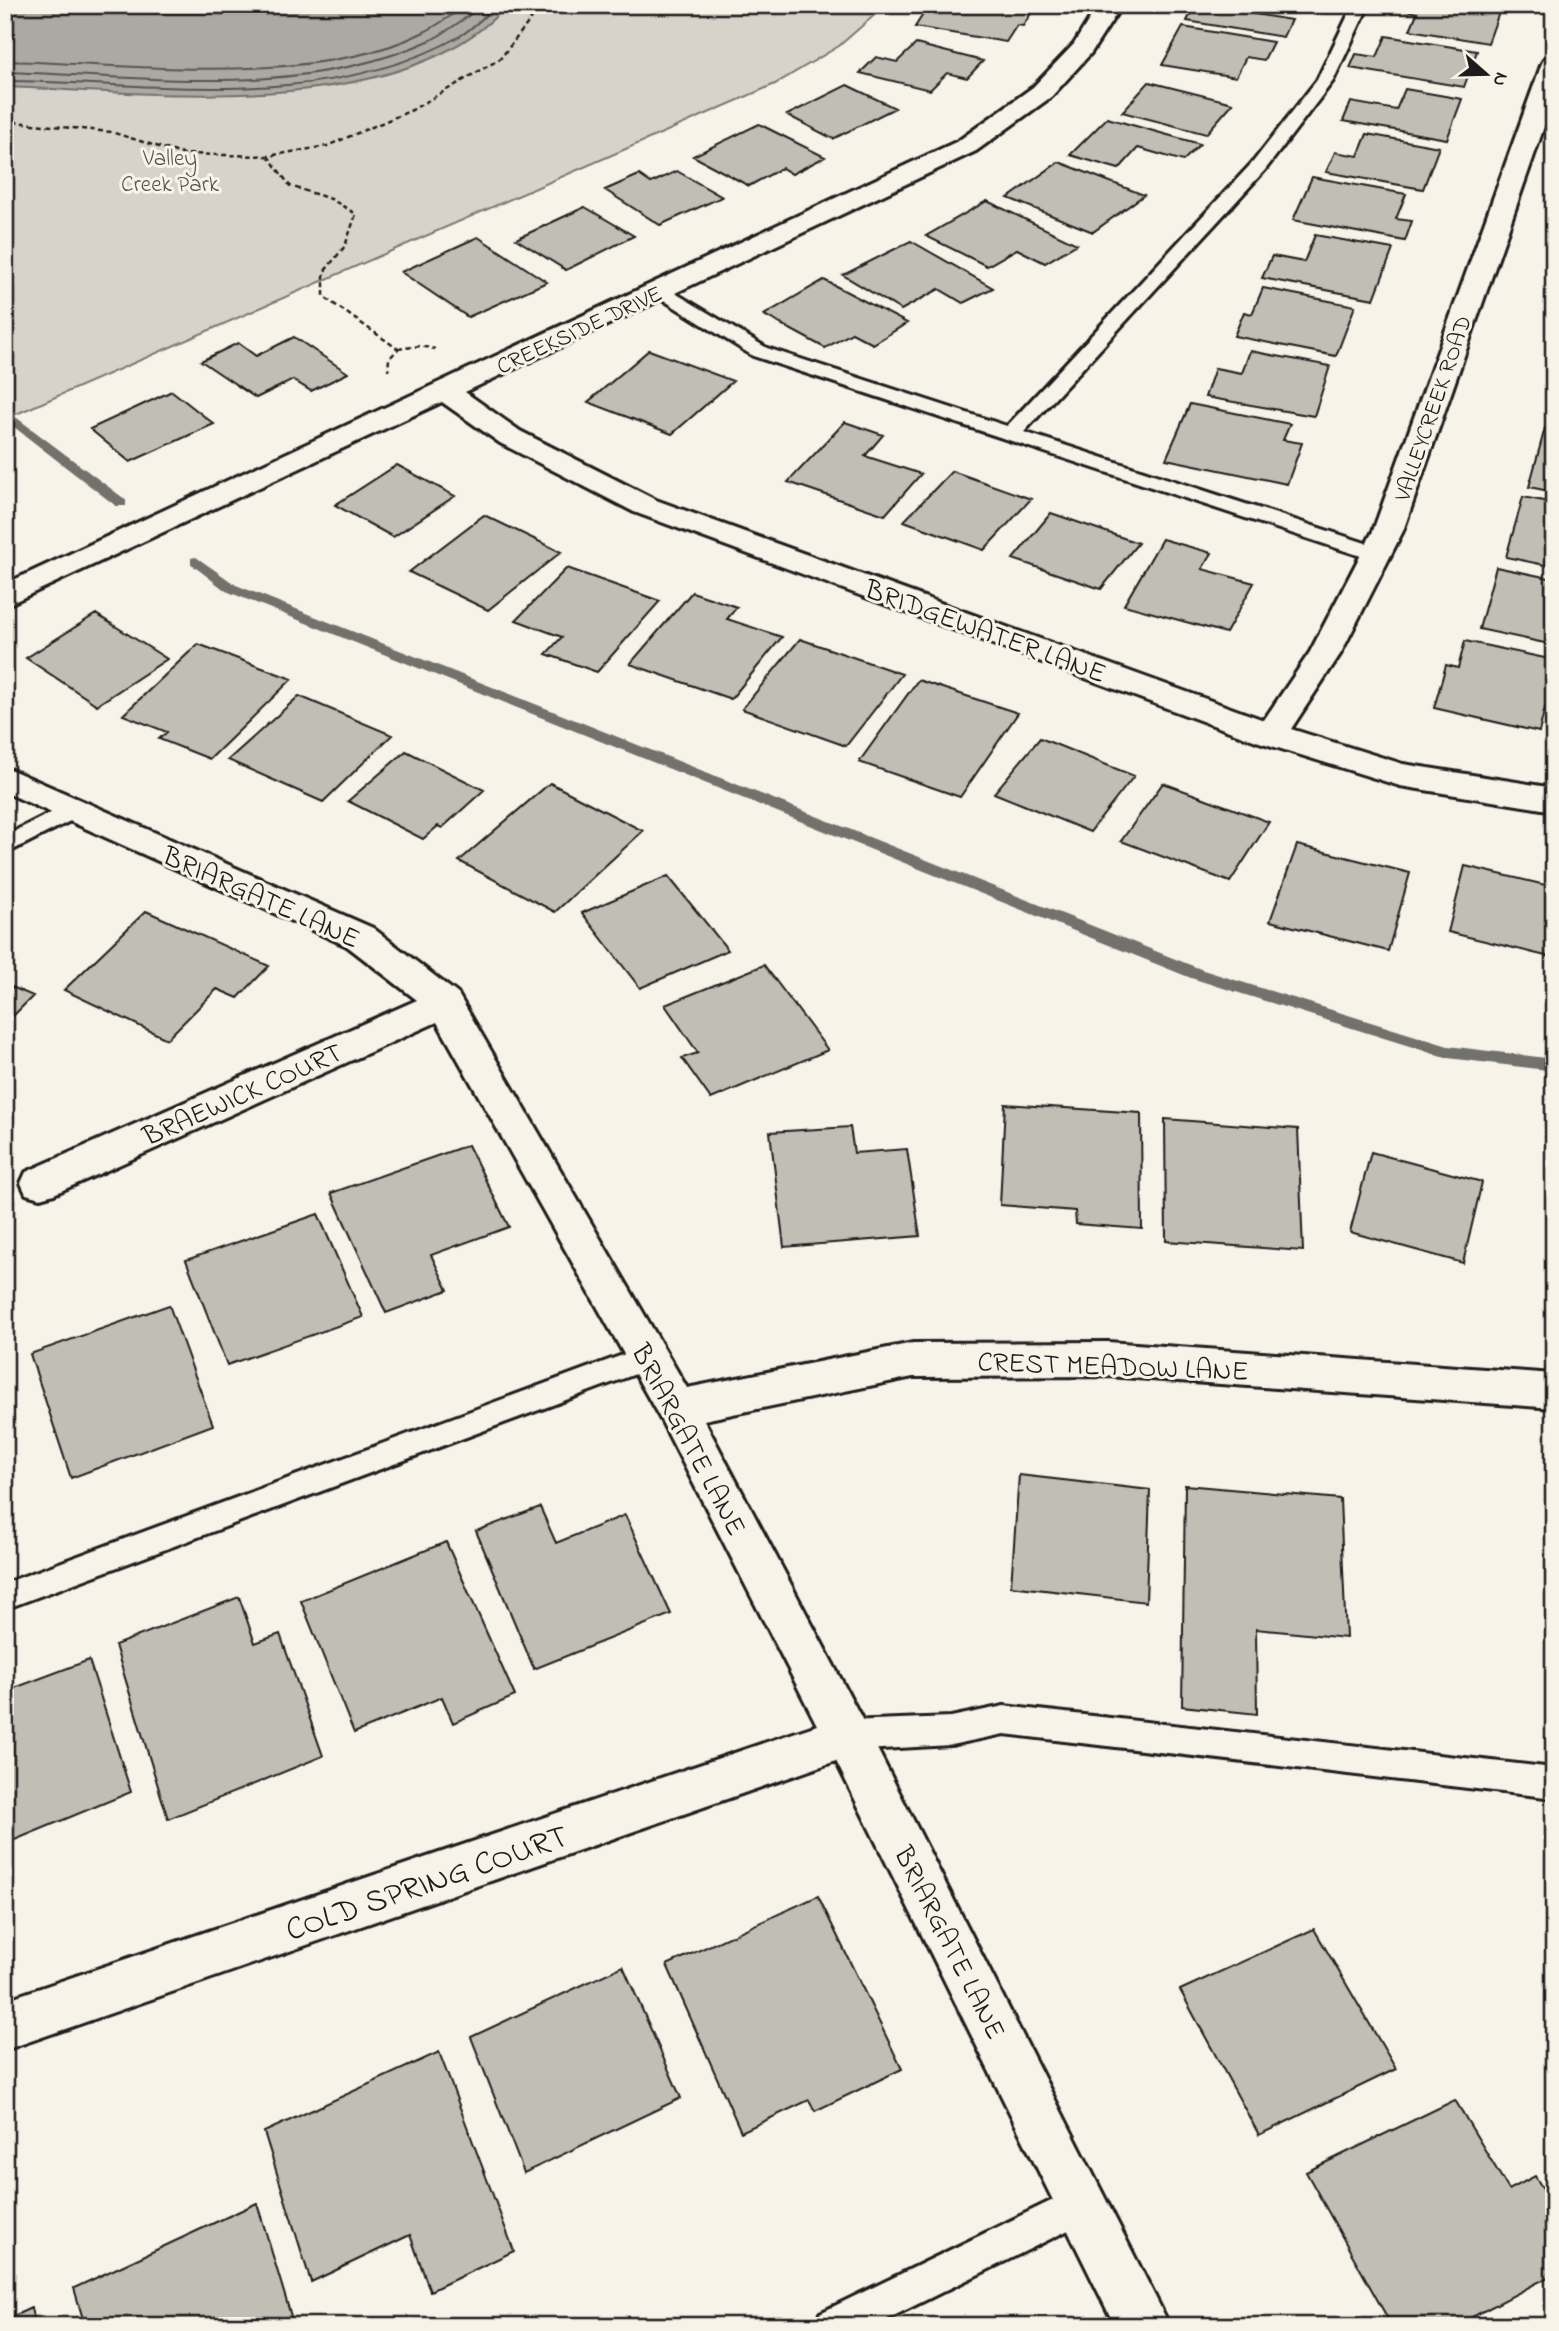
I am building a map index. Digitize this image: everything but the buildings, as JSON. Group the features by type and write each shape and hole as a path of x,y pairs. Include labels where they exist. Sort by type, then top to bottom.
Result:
{"street":[{"name":"CREEKSIDE DRIVE","path":"5,596 967,146 1042,92 1083,48 1110,5"},
{"name":"VALLEYCREEK ROAD","path":"1271,734 1325,653 1388,531 1554,64"},
{"name":"BRIDGEWATER LANE","path":"445,391 510,438 645,506 1271,734 1400,775 1554,800"},
{"name":"BRIARGATE LANE","path":"5,778 360,937 445,1003 676,1408 848,1736 1143,2326"},
{"name":"BRAEWICK COURT","path":"40,1183 445,1003"},
{"name":"CREST MEADOW LANE","path":"676,1408 913,1360 1108,1359 1554,1391"},
{"name":"COLD SPRING COURT","path":"5,2025 848,1736"}],"lane":[{"path":"1011,434 1259,166 1325,81 1361,5"},
{"path":"658,291 760,352 1377,554"},
{"path":"5,846 72,810"},
{"path":"5,1596 647,1358"},
{"path":"848,1736 951,1731 1004,1720 1554,1783"},
{"path":"833,2326 1082,2204"}],"path":[{"path":"5,121 111,132 182,154 268,156 327,146 412,110 500,59 542,5"},
{"path":"268,156 290,186 331,198 356,214 353,233 345,249 324,272 324,297 398,349 389,359 390,377"}],"green space":[{"name":"Valley Creek Park","path":"5,5 886,5 839,46 775,84 5,419"}],"water":[{"path":"5,5 507,5 461,43 405,69 340,85 271,92 199,95 5,87"}],"waterway":[{"path":"5,413 121,503"},
{"path":"196,561 231,588 1197,974 1448,1052 1554,1065"}]}
